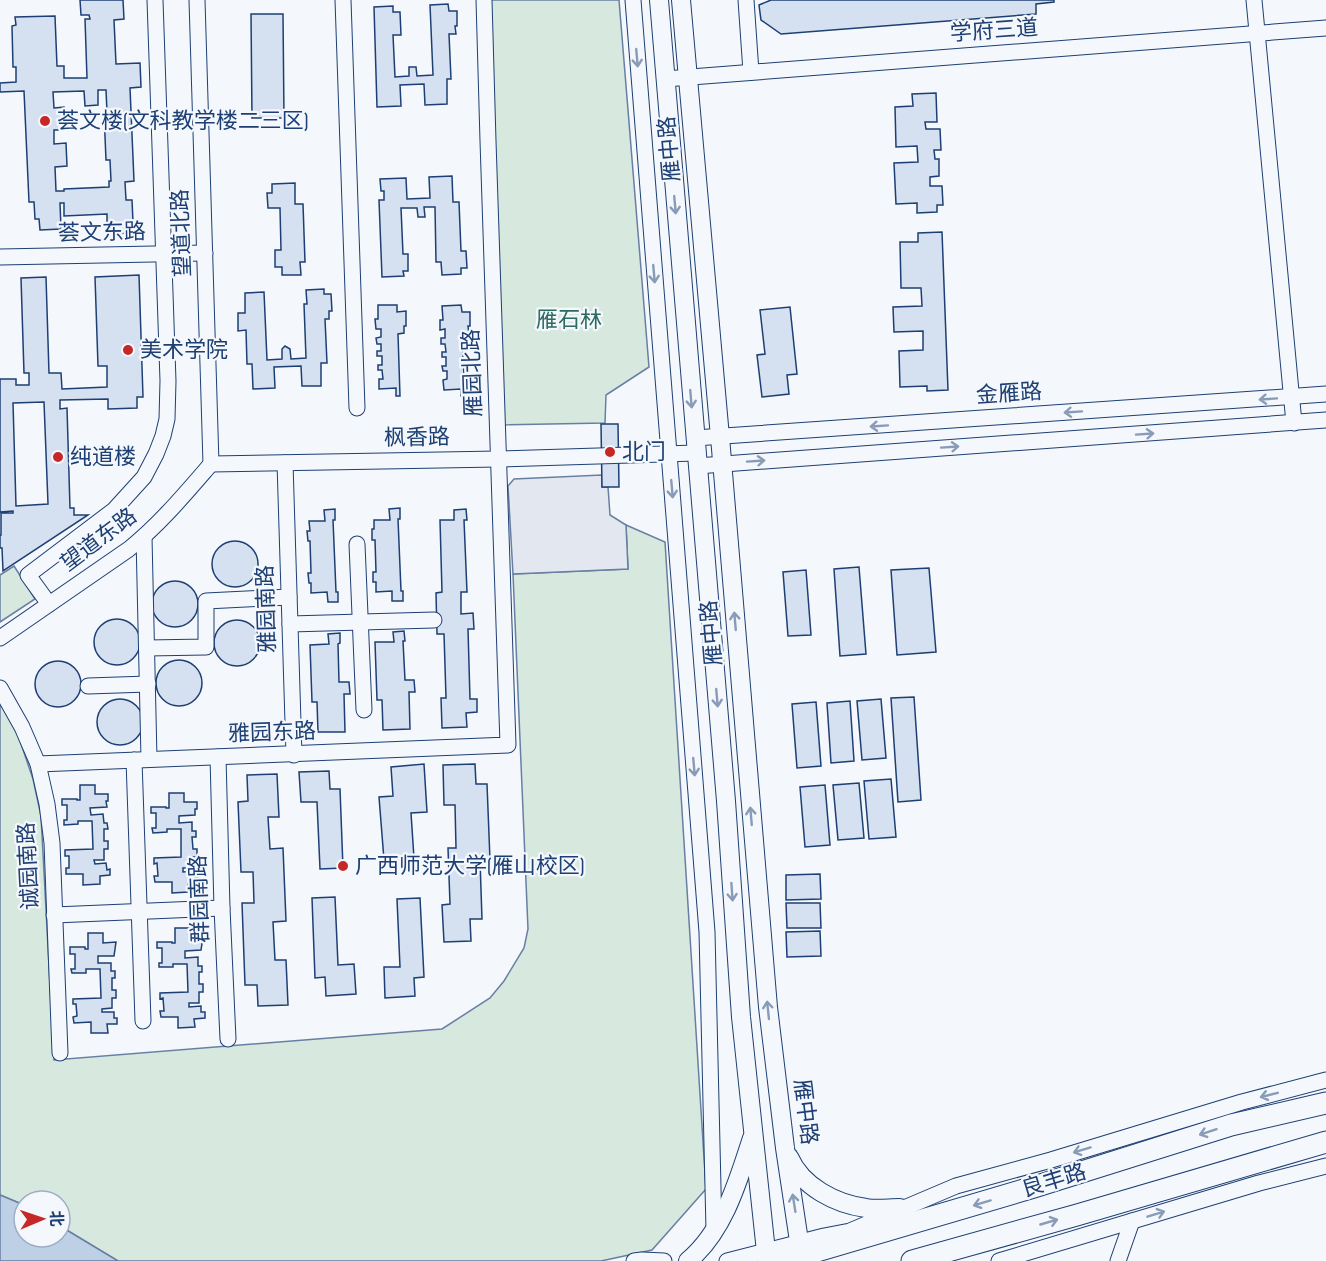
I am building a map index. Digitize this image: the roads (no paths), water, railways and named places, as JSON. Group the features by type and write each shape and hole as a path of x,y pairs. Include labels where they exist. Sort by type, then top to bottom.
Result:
{"highway":[{"name":"良丰路","path":"787,1255 1035,1187 1231,1125 1326,1102"},
{"name":"良丰路","path":"912,1261 1326,1142"}],"main road":[{"name":"雁中路","path":"659,0 725,790 741,1017 754,1131 787,1255"},
{"name":"雁中路","path":"681,0 768,1007 785,1148 787,1255"},
{"path":"688,1261 706,1241 724,1212 740,1175 754,1131"},
{"path":"785,1148 801,1177 831,1198 869,1209 900,1208"}],"street":[{"path":"49,604 28,574 114,510 144,477 156,454 167,419 168,381 155,0"},
{"name":"望道北路","path":"197,0 211,464"},
{"path":"343,0 357,408"},
{"name":"雁园北路","path":"484,0 508,745"},
{"path":"633,0 707,932 714,1230"},
{"path":"746,0 751,72"},
{"path":"1254,0 1294,423"},
{"name":"学府三道","path":"665,79 1326,28"},
{"name":"荟文东路","path":"0,257 205,253"},
{"name":"金雁路","path":"696,452 720,437 1326,394"},
{"path":"696,452 722,464 1326,420"},
{"name":"枫香路","path":"211,464 498,459 696,452"},
{"name":"雅园南路","path":"285,463 294,755"},
{"name":"望道东路","path":"0,638 144,537 180,501 211,464"},
{"path":"143,1021 140,911 142,760 148,684 144,537"},
{"path":"357,544 364,710"},
{"path":"147,648 206,647 206,602 289,597"},
{"path":"290,624 434,620"},
{"path":"88,686 148,684"},
{"name":"诚园南路","path":"0,688 22,727 38,764 48,804 52,843 60,1053"},
{"name":"雅园东路","path":"38,764 508,745"},
{"name":"群园南路","path":"218,757 228,1039"},
{"path":"54,915 222,908"},
{"path":"727,1261 787,1255 956,1186 1051,1160 1242,1102 1326,1080"},
{"path":"999,1261 1259,1183 1326,1166"},
{"path":"964,1184 1035,1187"},
{"path":"1118,1261 1132,1221"},
{"path":"634,1261 664,1261"}],"water":[{"path":"0,1195 12,1200 12,1249 72,1249 72,1233 118,1261 0,1261"}],"place":[{"name":"荟文楼(文科教学楼二三区)","path":"45,121"},
{"name":"美术学院","path":"128,350"},
{"name":"北门","path":"610,452"},
{"name":"纯道楼","path":"58,457"},
{"name":"广西师范大学(雁山校区)","path":"343,866"}],"park label":[{"name":"雁石林","path":"569,320"}]}
